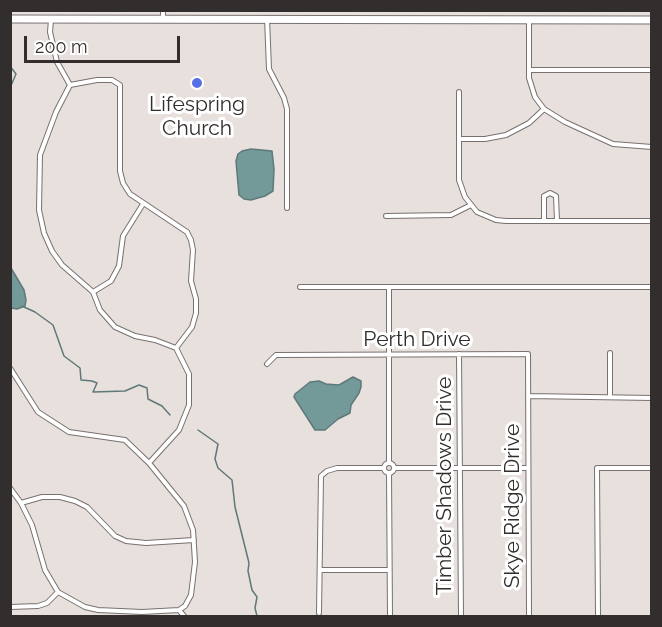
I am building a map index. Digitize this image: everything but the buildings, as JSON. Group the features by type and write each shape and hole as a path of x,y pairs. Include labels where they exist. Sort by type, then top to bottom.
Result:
{"main road":[{"path":"10,19 163,15 267,18 651,20"}],"street":[{"path":"267,18 269,69 284,98 287,110 287,208"},
{"path":"51,19 50,32 57,62 70,86"},
{"path":"530,20 530,70 533,92 544,109 553,116 613,144 651,147"},
{"path":"530,70 651,70"},
{"path":"149,464 179,430 189,405 189,374 176,348 135,336 115,327 100,310 93,292 62,264 52,251 44,233 39,210 40,155 56,112 70,86 97,80 112,80 120,85 120,171 123,183 130,194 187,232 191,240 193,250 191,282 196,299 196,313 192,327 176,348"},
{"path":"459,92 459,180 462,192 477,212 496,220 651,221"},
{"path":"459,139 485,139 506,135 529,123 544,109"},
{"path":"544,221 544,196 552,193 556,199 557,221"},
{"path":"93,292 111,281 119,266 123,236 142,204"},
{"path":"386,216 451,215 471,205"},
{"path":"300,287 651,287"},
{"path":"320,613 321,476 337,468 384,468 389,463 389,287"},
{"path":"610,353 610,396"},
{"name":"Timber Shadows Drive","path":"459,354 461,616"},
{"name":"Perth Drive","path":"267,364 276,355 528,354 528,396"},
{"path":"10,368 39,412 69,432 125,440 149,464 184,506 194,540 193,588 185,606 179,610 142,612 98,610 85,607 58,592 45,570 32,525 10,488"},
{"path":"528,396 651,398"},
{"name":"Skye Ridge Drive","path":"528,396 529,616"},
{"path":"389,463 393,464 394,468"},
{"path":"384,468 388,473 390,616"},
{"path":"394,468 528,468"},
{"path":"388,473 394,468"},
{"path":"598,616 597,468 651,468"},
{"path":"21,503 42,497 60,497 75,501 87,507 115,536 126,541 146,543 194,540"},
{"path":"320,570 389,570"},
{"path":"10,607 38,606 46,603 58,592"},
{"path":"179,610 184,616"}],"water":[{"path":"251,149 272,151 274,169 273,191 251,200 239,195 236,161 238,154"},
{"path":"11,268 24,290 26,300 25,306 17,309 11,308"},
{"path":"353,377 361,381 361,387 351,405 350,413 325,430 315,430 294,397 295,394 310,382 319,381 339,385"}],"waterway":[{"path":"10,66 16,74 10,88"},
{"path":"22,306 53,325 64,356 80,368 81,380 97,383 93,392 125,391 139,385 147,388 148,399 162,406 170,415"},
{"path":"198,430 218,444 215,459 218,468 232,480 235,507 249,563 248,571 252,590 257,597 255,608 257,616"}],"place":[{"name":"Lifespring Church","path":"197,83"}]}
